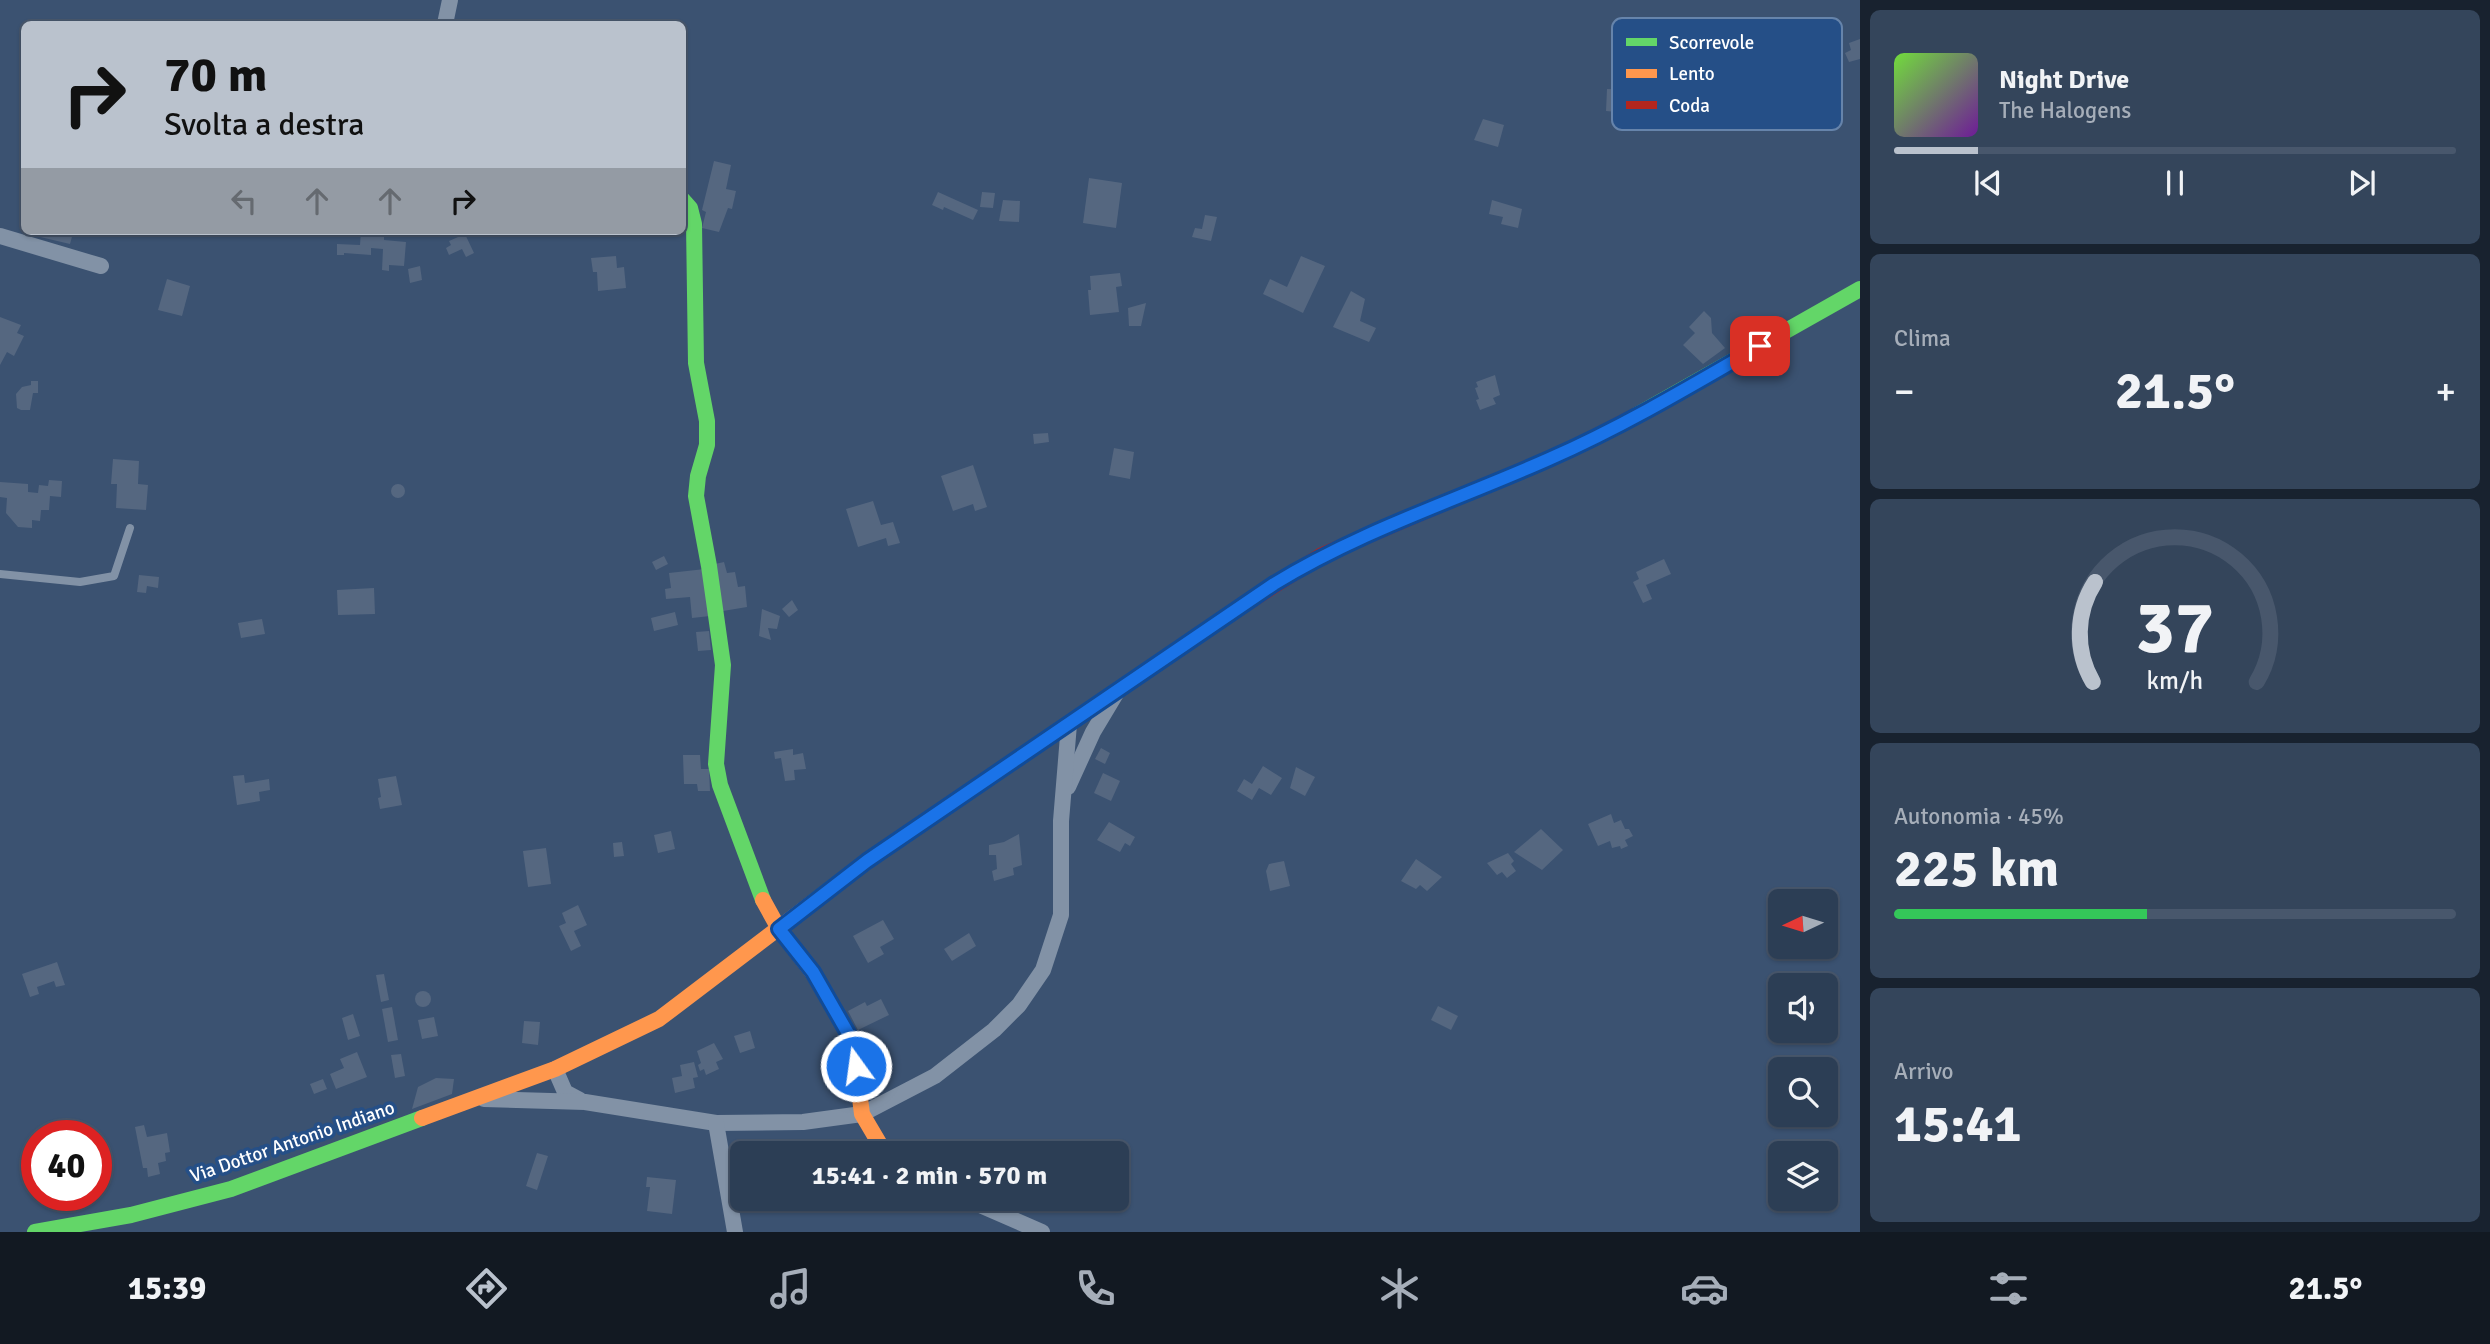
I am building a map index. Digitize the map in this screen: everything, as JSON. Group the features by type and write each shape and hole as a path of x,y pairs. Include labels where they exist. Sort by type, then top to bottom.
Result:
{"main road":[{"path":"686,204 694,224 696,363 707,421 707,445 698,476 696,496 723,664 716,764 720,785 763,899 779,929 813,972 853,1042 862,1114 878,1141"},
{"name":"Via Dottor Antonio Indiano","path":"35,1232 131,1215 231,1189 555,1069 659,1019 867,861 1274,584 1322,555 1572,449 1650,409 1860,289"}],"street":[{"path":"446,21 450,0"},
{"path":"0,236 101,266"},
{"path":"1061,821 1070,781 1093,732 1117,692"},
{"path":"478,1099 585,1102 716,1123 803,1122 862,1114 935,1076 993,1030 1019,1005 1043,971 1060,915 1061,821 1069,724"},
{"path":"555,1069 565,1092 585,1102"},
{"path":"716,1123 735,1232"},
{"path":"994,1211 1042,1232"}],"lane":[{"path":"0,574 80,582 114,576 130,528"}],"building":[{"path":"1860,39 1860,59 1849,62 1845,53 1851,50 1849,43"},
{"path":"1607,89 1612,89 1612,112 1606,111"},
{"path":"1483,119 1504,125 1498,147 1474,140"},
{"path":"714,161 731,165 726,189 736,191 732,209 728,208 719,232 702,228 706,212 702,210"},
{"path":"1089,178 1122,183 1116,228 1083,223"},
{"path":"938,192 978,210 973,220 944,207 943,210 932,205"},
{"path":"982,192 995,193 993,208 980,207"},
{"path":"1003,200 1020,201 1019,222 999,221"},
{"path":"1492,200 1522,209 1518,228 1501,224 1503,217 1489,214"},
{"path":"1205,215 1217,217 1211,241 1192,237 1195,228 1202,229"},
{"path":"36,235 72,235 70,244"},
{"path":"361,235 384,235 384,240 406,242 404,266 389,265 389,271 382,270 383,249 371,248 371,255 337,255 337,244 360,245"},
{"path":"465,235 474,253 466,257 462,249 449,255 446,248 451,245 449,241"},
{"path":"616,256 617,268 624,267 626,288 598,291 597,272 593,272 591,258"},
{"path":"1301,256 1325,266 1303,313 1263,294 1270,279 1287,287"},
{"path":"420,266 422,280 410,283 408,269"},
{"path":"1120,273 1122,286 1116,287 1119,312 1090,315 1090,276"},
{"path":"167,279 190,286 182,316 158,310"},
{"path":"1351,291 1365,299 1360,321 1376,328 1369,342 1333,327"},
{"path":"1146,303 1141,326 1129,326 1128,308"},
{"path":"1704,311 1711,318 1712,333 1725,348 1703,364 1683,345 1695,333 1689,327"},
{"path":"0,317 21,325 17,333 24,336 14,356 7,352 0,365"},
{"path":"1495,375 1500,395 1493,398 1496,404 1480,410 1476,400 1479,399 1476,382"},
{"path":"31,381 38,381 38,393 33,393 30,410 21,410 17,408 16,394 22,387 31,385"},
{"path":"1048,433 1049,442 1034,444 1033,434"},
{"path":"1114,448 1134,452 1130,479 1109,475"},
{"path":"113,459 139,461 138,484 148,485 146,510 116,508 117,484 111,484"},
{"path":"973,465 987,507 975,511 973,504 953,511 941,476"},
{"path":"49,480 62,481 61,497 50,496 49,510 41,510 40,521 32,520 32,528 18,527 6,513 7,498 0,497 0,482 28,484 28,492 38,493 39,485 48,486"},
{"path":"398,484 403,486 403,496 398,498 393,496 391,491 393,486"},
{"path":"873,501 881,525 893,522 900,543 888,546 886,538 858,547 846,509"},
{"path":"664,556 668,564 656,570 652,562"},
{"path":"1664,559 1671,574 1646,585 1652,599 1643,603 1633,582 1639,579 1636,572"},
{"path":"724,562 727,573 735,572 738,587 745,586 747,607 723,611 715,564"},
{"path":"705,569 710,616 692,618 690,597 666,599 665,589 671,588 669,573"},
{"path":"139,575 159,577 158,588 147,586 146,593 137,592"},
{"path":"374,588 375,614 338,615 337,590"},
{"path":"792,600 798,610 789,617 782,609"},
{"path":"762,609 780,616 777,629 768,628 771,640 759,636"},
{"path":"675,612 678,625 654,631 651,618"},
{"path":"262,619 265,634 241,638 238,623"},
{"path":"709,631 711,650 698,651 696,632"},
{"path":"1101,748 1110,753 1105,764 1095,759"},
{"path":"793,749 793,755 803,753 806,769 794,770 795,780 785,781 781,758 775,759 774,752"},
{"path":"683,755 700,755 701,769 709,769 710,791 698,791 697,784 684,784"},
{"path":"1263,766 1282,778 1271,795 1259,788 1252,800 1237,791 1244,779 1252,784"},
{"path":"1296,767 1315,777 1305,796 1290,788"},
{"path":"1103,773 1120,781 1111,801 1094,793"},
{"path":"244,775 245,783 269,779 270,790 259,792 260,801 237,805 233,776"},
{"path":"396,776 402,805 380,809 378,779"},
{"path":"1611,814 1614,823 1621,820 1625,829 1629,829 1633,836 1625,840 1628,846 1621,849 1620,846 1612,848 1610,841 1598,846 1588,824"},
{"path":"1109,822 1135,837 1130,846 1125,843 1120,852 1097,840"},
{"path":"1541,829 1563,850 1542,870 1514,852"},
{"path":"671,831 675,849 658,853 654,835"},
{"path":"1019,834 1022,865 1013,868 1014,875 994,881 992,871 997,869 996,855 989,855 989,845 1004,842"},
{"path":"622,842 624,856 614,857 613,843"},
{"path":"546,848 551,884 528,887 523,851"},
{"path":"1508,853 1514,861 1511,864 1516,871 1507,878 1502,872 1497,875 1487,863"},
{"path":"1416,859 1442,877 1427,891 1420,885 1416,889 1401,881"},
{"path":"1284,861 1290,886 1270,891 1266,871 1269,864"},
{"path":"578,905 587,925 574,931 581,946 571,951 559,926 566,923 562,913"},
{"path":"883,920 894,939 880,947 884,954 868,963 853,936"},
{"path":"969,933 976,946 952,961 944,949"},
{"path":"57,962 65,985 56,987 54,981 37,987 39,994 30,997 22,974"},
{"path":"384,974 389,1000 381,1002 376,975"},
{"path":"423,991 429,993 429,1005 423,1007 417,1005 415,999 417,993"},
{"path":"881,999 889,1015 858,1030 848,1011 865,1002 867,1006"},
{"path":"1438,1006 1458,1016 1451,1030 1431,1020"},
{"path":"392,1007 398,1040 388,1042 382,1009"},
{"path":"353,1014 360,1036 348,1040 342,1018"},
{"path":"434,1017 438,1036 422,1039 418,1020"},
{"path":"524,1021 540,1022 538,1045 522,1043"},
{"path":"750,1031 755,1048 740,1053 734,1036"},
{"path":"714,1043 723,1059 716,1062 719,1069 706,1075 704,1069 700,1071 698,1065 701,1063 697,1051"},
{"path":"357,1052 367,1077 336,1089 330,1074 344,1068 340,1059"},
{"path":"401,1054 405,1076 395,1078 391,1055"},
{"path":"694,1062 698,1077 693,1078 695,1088 675,1093 672,1078 682,1076 680,1065"},
{"path":"436,1078 454,1079 452,1094 412,1109 418,1087"},
{"path":"323,1079 327,1089 314,1094 310,1084"},
{"path":"144,1125 147,1137 167,1133 170,1152 165,1153 166,1161 158,1163 160,1174 148,1177 147,1168 143,1168 135,1127"},
{"path":"537,1153 548,1156 537,1190 526,1186"},
{"path":"647,1177 676,1180 672,1214 647,1211 650,1187 646,1187"}],"traffic: fast":[{"path":"686,204 694,224 696,363 707,421 707,445 698,476 696,496 723,665 716,764 720,785 763,900"},
{"path":"1637,415 1860,289"},
{"path":"813,902 867,861 1222,619"},
{"path":"35,1232 131,1215 231,1189 422,1118"}],"traffic: slow":[{"path":"763,900 779,929 813,973 853,1042 862,1114 878,1141"},
{"path":"422,1118 555,1069 659,1019 813,902"}],"traffic: jam":[{"path":"1222,619 1322,555 1572,449 1637,415"}],"route":[{"path":"856,1066 853,1042 813,972 779,929 867,861 1274,584 1322,555 1572,449 1650,409 1760,346"}]}
